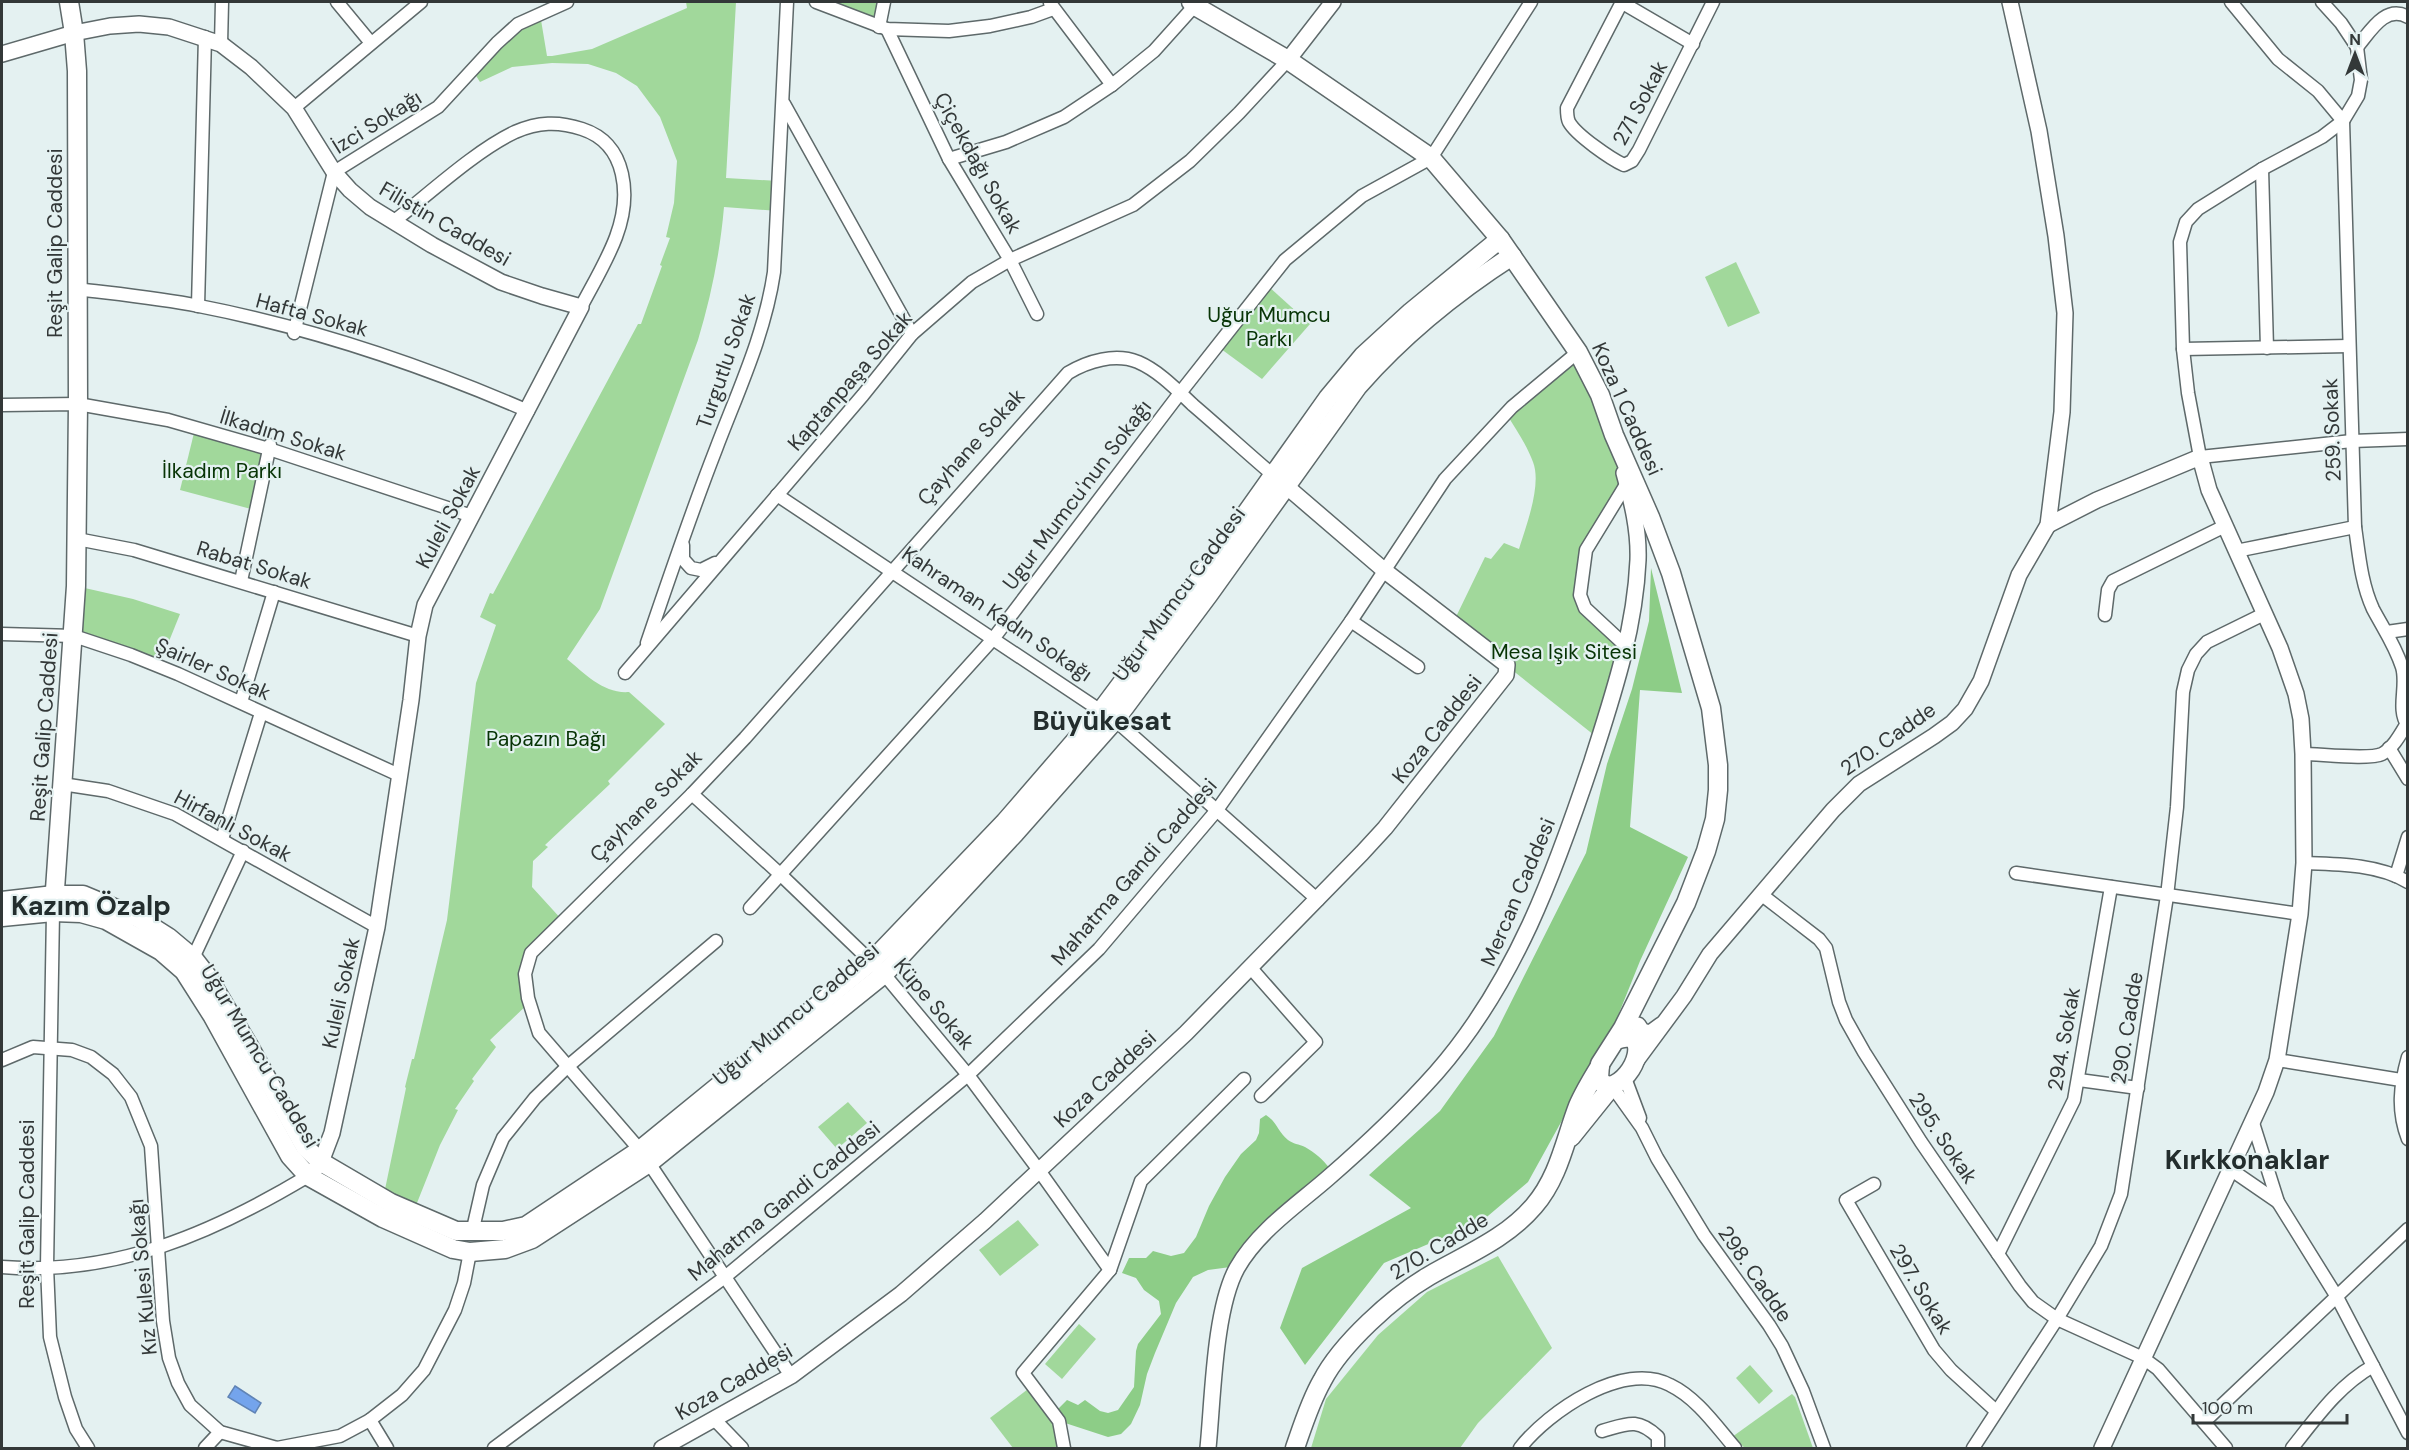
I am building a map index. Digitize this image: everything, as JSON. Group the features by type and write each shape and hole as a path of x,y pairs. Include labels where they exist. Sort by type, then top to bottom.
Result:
{"main road":[{"name":"Reşit Galip Caddesi","path":"54,903 74,636 77,539 77,71 69,2"},
{"name":"Koza 1 Caddesi","path":"1195,3 1288,60 1431,158 1500,240 1578,352 1600,395 1614,435 1650,517 1671,573 1711,708 1718,765 1714,819 1706,851 1686,903 1616,1040"},
{"name":"Uğur Mumcu Caddesi","path":"1279,481 1328,398 1363,356 1411,312 1500,240"},
{"name":"Uğur Mumcu Caddesi","path":"54,903 106,920 161,951 184,971 213,1015 290,1156 308,1176 383,1218 453,1249 470,1252 505,1249 532,1239 645,1157 878,967 1005,822 1108,715 1196,584 1374,368 1421,325 1512,256"},
{"name":"Uğur Mumcu Caddesi","path":"54,903 83,895 113,906 138,918 193,958 226,1007 305,1147 321,1162 391,1203 456,1231 472,1233 503,1231 526,1226 645,1157"},
{"path":"2,901 54,903"},
{"path":"2,917 54,903"},
{"path":"1636,1061 1638,1051 1636,1033 1644,987"},
{"path":"1616,1040 1636,1033"},
{"name":"270. Cadde","path":"1294,1449 1312,1399 1337,1357 1406,1291 1515,1227 1536,1204 1548,1185 1568,1141 1578,1106 1600,1064 1616,1040"},
{"name":"270. Cadde","path":"1568,1141 1636,1061"},
{"path":"1600,1064 1600,1081 1606,1085 1619,1082"}],"street":[{"path":"221,44 222,2"},
{"path":"338,2 371,43"},
{"path":"294,108 421,2"},
{"name":"İzci Sokağı","path":"295,331 334,172 438,107 496,43 518,24 567,2"},
{"name":"Turgutlu Sokak","path":"644,650 686,528 751,359 769,305 774,272 788,2"},
{"path":"816,2 883,28 949,31 1031,17 1051,5 1112,85"},
{"path":"883,28 884,2"},
{"path":"1288,60 1333,2"},
{"path":"1431,158 1529,5 1516,2"},
{"path":"1621,2 1693,44"},
{"name":"271 Sokak","path":"1621,2 1567,108 1569,122 1575,129 1624,165 1632,161 1639,150 1713,2"},
{"path":"2010,2 2039,131 2056,236 2065,313 2062,412 2048,525"},
{"path":"2231,2 2278,59 2318,91 2343,121"},
{"path":"2102,1449 2253,1123 2277,1060 2300,914 2304,863 2301,719 2296,694 2280,648 2224,526 2209,490 2200,457 2188,393 2183,349 2180,242 2186,222 2198,209 2262,169 2322,136 2343,121 2358,96 2361,80 2357,47 2341,23 2322,2"},
{"path":"950,159 1006,142 1064,117 1112,85 1154,51 1195,3"},
{"path":"2357,47 2380,19 2388,14 2399,12 2408,17"},
{"name":"Filistin Caddesi","path":"2,54 74,33 110,26 139,24 169,27 205,37 221,44 251,67 294,108 334,172 370,207 501,282 581,307"},
{"name":"Çiçekdağı Sokak","path":"883,28 950,159 1010,260 1037,314"},
{"path":"198,306 205,37"},
{"name":"Kaptanpaşa Sokak","path":"625,673 912,334 972,282 1010,260 1133,206 1190,161 1288,60"},
{"path":"784,102 912,334"},
{"name":"259. Sokak","path":"2343,121 2355,527 2363,581 2373,608 2405,670 2402,711 2407,726"},
{"name":"Kuleli Sokak","path":"308,1176 321,1162 332,1133 377,927 411,700 418,636 425,605 528,411 616,236 626,192 619,161 608,143 589,131 566,124 542,123 516,132 492,145 393,222"},
{"name":"Ugur Mumcu'nun Sokağı","path":"750,908 993,639 1180,393 1285,260 1362,196 1431,158"},
{"path":"2262,169 2267,348"},
{"name":"Hafta Sokak","path":"77,289 198,306 383,354 458,380 528,411"},
{"path":"2183,349 2349,346"},
{"name":"Mahatma Gandi Caddesi","path":"494,1449 725,1277 968,1075 1100,949 1216,810 1351,621 1437,491 1477,442 1512,407 1578,352"},
{"name":"Çayhane Sokak","path":"567,1067 539,1033 528,998 525,974 531,953 692,794 745,738 1068,373 1084,363 1104,359 1122,359 1138,362 1161,377 1384,571 1507,665"},
{"name":"İlkadım Sokak","path":"2,405 78,404 168,420 269,447 472,516"},
{"name":"Mercan Caddesi","path":"1208,1449 1222,1313 1227,1291 1238,1266 1273,1225 1331,1175 1413,1097 1462,1041 1498,988 1524,940 1557,862 1627,647 1638,562 1638,540 1633,506 1614,435"},
{"path":"2048,525 2097,500 2200,457 2352,441 2408,439"},
{"path":"242,581 269,447"},
{"path":"1627,483 1586,550 1580,595 1585,608 1627,647"},
{"name":"Kahraman Kadın Sokağı","path":"777,495 1108,715 1318,900"},
{"name":"270. Cadde","path":"1636,1061 1666,1021 1710,954 1833,810 1853,790 1943,730 1965,709 1981,681 2019,575 2048,525"},
{"path":"2105,615 2108,590 2114,581 2224,526"},
{"path":"2236,551 2355,527"},
{"path":"686,528 683,559 691,567 701,570 713,566 723,557"},
{"name":"Rabat Sokak","path":"77,539 134,550 418,636"},
{"path":"241,702 274,592"},
{"name":"290. Cadde","path":"1972,1449 2057,1319 2101,1246 2121,1194 2167,896 2177,807 2183,692 2188,670 2196,654 2207,642 2264,614"},
{"path":"1351,621 1418,667"},
{"path":"2387,632 2408,629"},
{"name":"Şairler Sokak","path":"2,634 74,636 131,654 399,775"},
{"name":"Koza Caddesi","path":"662,1449 791,1376 901,1294 985,1221 1186,1033 1318,900 1385,828 1506,675 1507,665"},
{"path":"222,839 261,713"},
{"path":"2303,754 2366,757 2382,754 2407,726"},
{"path":"2389,747 2408,779"},
{"name":"Hirfanlı Sokak","path":"62,784 108,791 175,814 377,927"},
{"name":"Küpe Sokak","path":"692,794 878,967 968,1075 1110,1270"},
{"path":"2396,876 2408,837"},
{"path":"193,958 243,851"},
{"path":"2304,863 2353,867 2396,876 2408,882"},
{"path":"2016,873 2300,914"},
{"name":"294. Sokak","path":"1998,1254 2074,1100 2110,887"},
{"name":"295. Sokak","path":"1762,895 1819,939 1826,948 1839,1002 1864,1052 1921,1142 2033,1302 2057,1319 2143,1358 2158,1369 2226,1449"},
{"name":"Reşit Galip Caddesi","path":"54,903 47,1267 50,1337 56,1368 76,1429 88,1449"},
{"path":"472,1233 483,1185 503,1138 535,1098 567,1067 716,941"},
{"path":"1250,967 1316,1042 1261,1096"},
{"path":"1636,1033 1642,1031 1650,1033 1666,1021"},
{"name":"Kız Kulesi Sokağı","path":"2,1060 14,1053 33,1047 72,1050 91,1057 113,1074 131,1097 152,1146 163,1321 169,1358 178,1383 190,1405 220,1432 277,1448 340,1436 370,1420 402,1395 424,1370 455,1310 464,1283 470,1252"},
{"path":"2408,1057 2402,1080 2408,1139"},
{"path":"2277,1060 2402,1080"},
{"path":"567,1067 645,1157 791,1376"},
{"path":"1064,1449 1059,1421 1023,1373 1110,1270 1141,1181 1244,1079"},
{"path":"2079,1080 2138,1088"},
{"name":"298. Cadde","path":"1619,1082 1662,1167 1704,1235 1782,1346 1803,1391 1824,1449"},
{"path":"2253,1123 2277,1202 2337,1298 2408,1433"},
{"path":"2230,1169 2277,1202"},
{"path":"2,1267 47,1267 107,1261 158,1249 205,1232 265,1202 308,1176"},
{"name":"297. Sokak","path":"1874,1184 1846,1200 1934,1350 1951,1370 1996,1411"},
{"path":"2204,1422 2408,1229"},
{"path":"2292,1449 2340,1390 2355,1376 2373,1366"},
{"path":"1520,1449 1553,1416 1593,1392 1610,1384 1644,1379 1670,1384 1690,1398 1735,1449"},
{"path":"714,1419 742,1449"},
{"path":"370,1420 387,1449"},
{"path":"1602,1431 1630,1423 1640,1424 1658,1437 1656,1448"},
{"path":"205,1449 220,1432"}],"green space":[{"name":"Papazın Bağı","path":"686,2 736,2 726,178 779,181 778,211 724,207 714,275 698,340 600,609 567,659 588,677 603,686 611,690 629,692 665,724 608,781 610,784 545,845 548,847 533,861 532,887 563,921 531,953 530,1002 490,1040 496,1047 472,1079 474,1081 455,1109 458,1110 440,1145 413,1213 383,1199 405,1087 412,1059 414,1059 447,920 476,683 496,625 480,617 490,593 493,594 638,324 641,324 670,238 666,237 674,203 677,161 660,117 637,86 616,73 588,64 552,63 512,67 480,82 473,71 497,43 540,14 547,56 552,56 592,49 687,8"},
{"path":"816,2 884,2 879,27"},
{"path":"1736,262 1760,313 1728,327 1705,277"},
{"name":"Uğur Mumcu Parkı","path":"1266,284 1310,324 1262,379 1217,346"},
{"name":"Mesa Işık Sitesi","path":"1578,352 1627,483 1586,550 1580,595 1627,647 1599,739 1453,623 1485,557 1491,559 1504,543 1519,549 1532,506 1536,482 1533,462 1506,413"},
{"name":"İlkadım Parkı","path":"194,433 264,453 251,509 180,490"},
{"path":"1651,568 1682,693 1640,690 1630,827 1688,857 1640,961 1613,1028 1528,1182 1482,1221 1384,1263 1305,1365 1280,1328 1302,1268 1411,1208 1369,1175 1440,1111 1494,1036 1586,853 1607,764 1632,689 1649,621"},
{"path":"76,586 133,599 180,614 159,666 74,636"},
{"path":"848,1102 867,1123 837,1149 818,1127"},
{"path":"1266,1115 1288,1140 1305,1147 1322,1159 1330,1169 1238,1266 1208,1270 1193,1277 1176,1303 1155,1353 1147,1374 1140,1405 1131,1424 1121,1434 1108,1437 1059,1421 1053,1414 1067,1400 1078,1405 1085,1400 1100,1411 1108,1413 1118,1410 1134,1387 1138,1344 1161,1314 1159,1301 1144,1290 1136,1278 1122,1273 1129,1258 1146,1258 1153,1251 1171,1256 1184,1253 1196,1237 1225,1177 1241,1154 1256,1140 1260,1119"},
{"path":"1018,1220 1039,1245 1000,1276 979,1250"},
{"path":"1498,1256 1552,1348 1478,1423 1460,1448 1311,1448 1326,1399 1378,1335 1427,1292"},
{"path":"1079,1324 1096,1339 1062,1379 1045,1364"},
{"path":"1750,1365 1773,1391 1759,1404 1736,1378"},
{"path":"1032,1386 1059,1421 1064,1448 1013,1448 990,1418"},
{"path":"1792,1394 1813,1448 1745,1448 1732,1437"}],"water":[{"path":"235,1386 261,1403 255,1413 228,1397"}],"district":[{"name":"Büyükesat","path":"1102,721"},
{"name":"Kazım Özalp","path":"91,906"},
{"name":"Kırkkonaklar","path":"2247,1160"}]}
